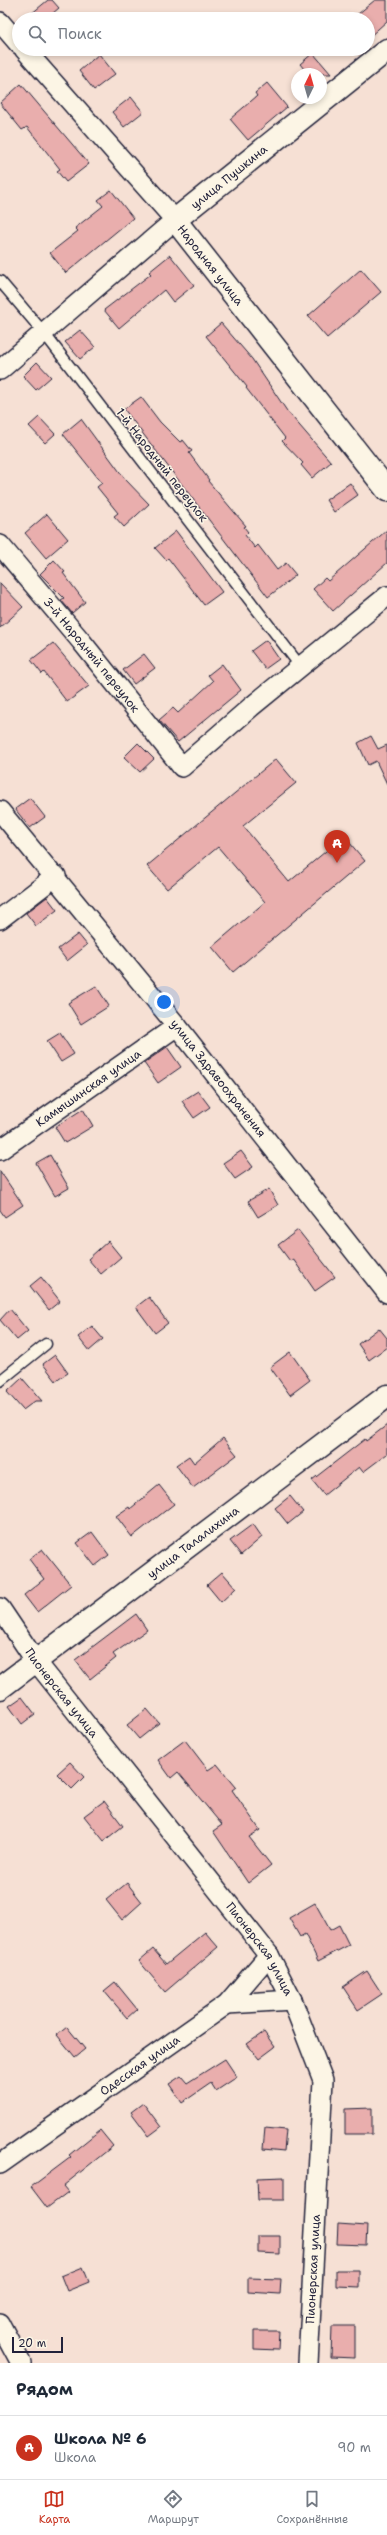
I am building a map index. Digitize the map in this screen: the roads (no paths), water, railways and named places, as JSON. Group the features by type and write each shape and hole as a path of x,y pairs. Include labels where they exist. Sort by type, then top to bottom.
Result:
{"street":[{"path":"0,22 12,36"},
{"name":"улица Пушкина","path":"0,370 44,334 175,220 387,50"},
{"name":"Народная улица","path":"30,56 175,220 387,490"},
{"name":"3-й Народный переулок","path":"0,545 81,641 182,767 251,707 302,667"},
{"path":"302,667 387,596"},
{"name":"улица Здравоохранения","path":"0,811 56,876 177,1026 387,1292"},
{"path":"0,918 56,876"},
{"name":"Камышинская улица","path":"0,1150 177,1026"},
{"name":"улица Талалихина","path":"0,1688 35,1660 387,1396"},
{"name":"Пионерская улица","path":"0,1608 35,1660 269,1955 292,2000 323,2080 308,2363"},
{"name":"Одесская улица","path":"0,2164 227,2004 269,1955"},
{"path":"227,2004 292,2000"},
{"path":"0,2324 21,2363"}],"lane":[{"name":"1-й Народный переулок","path":"0,281 44,334 302,667"},
{"path":"0,1381 46,1344"}],"place":[{"name":"Школа № 6","path":"337,863"}]}
